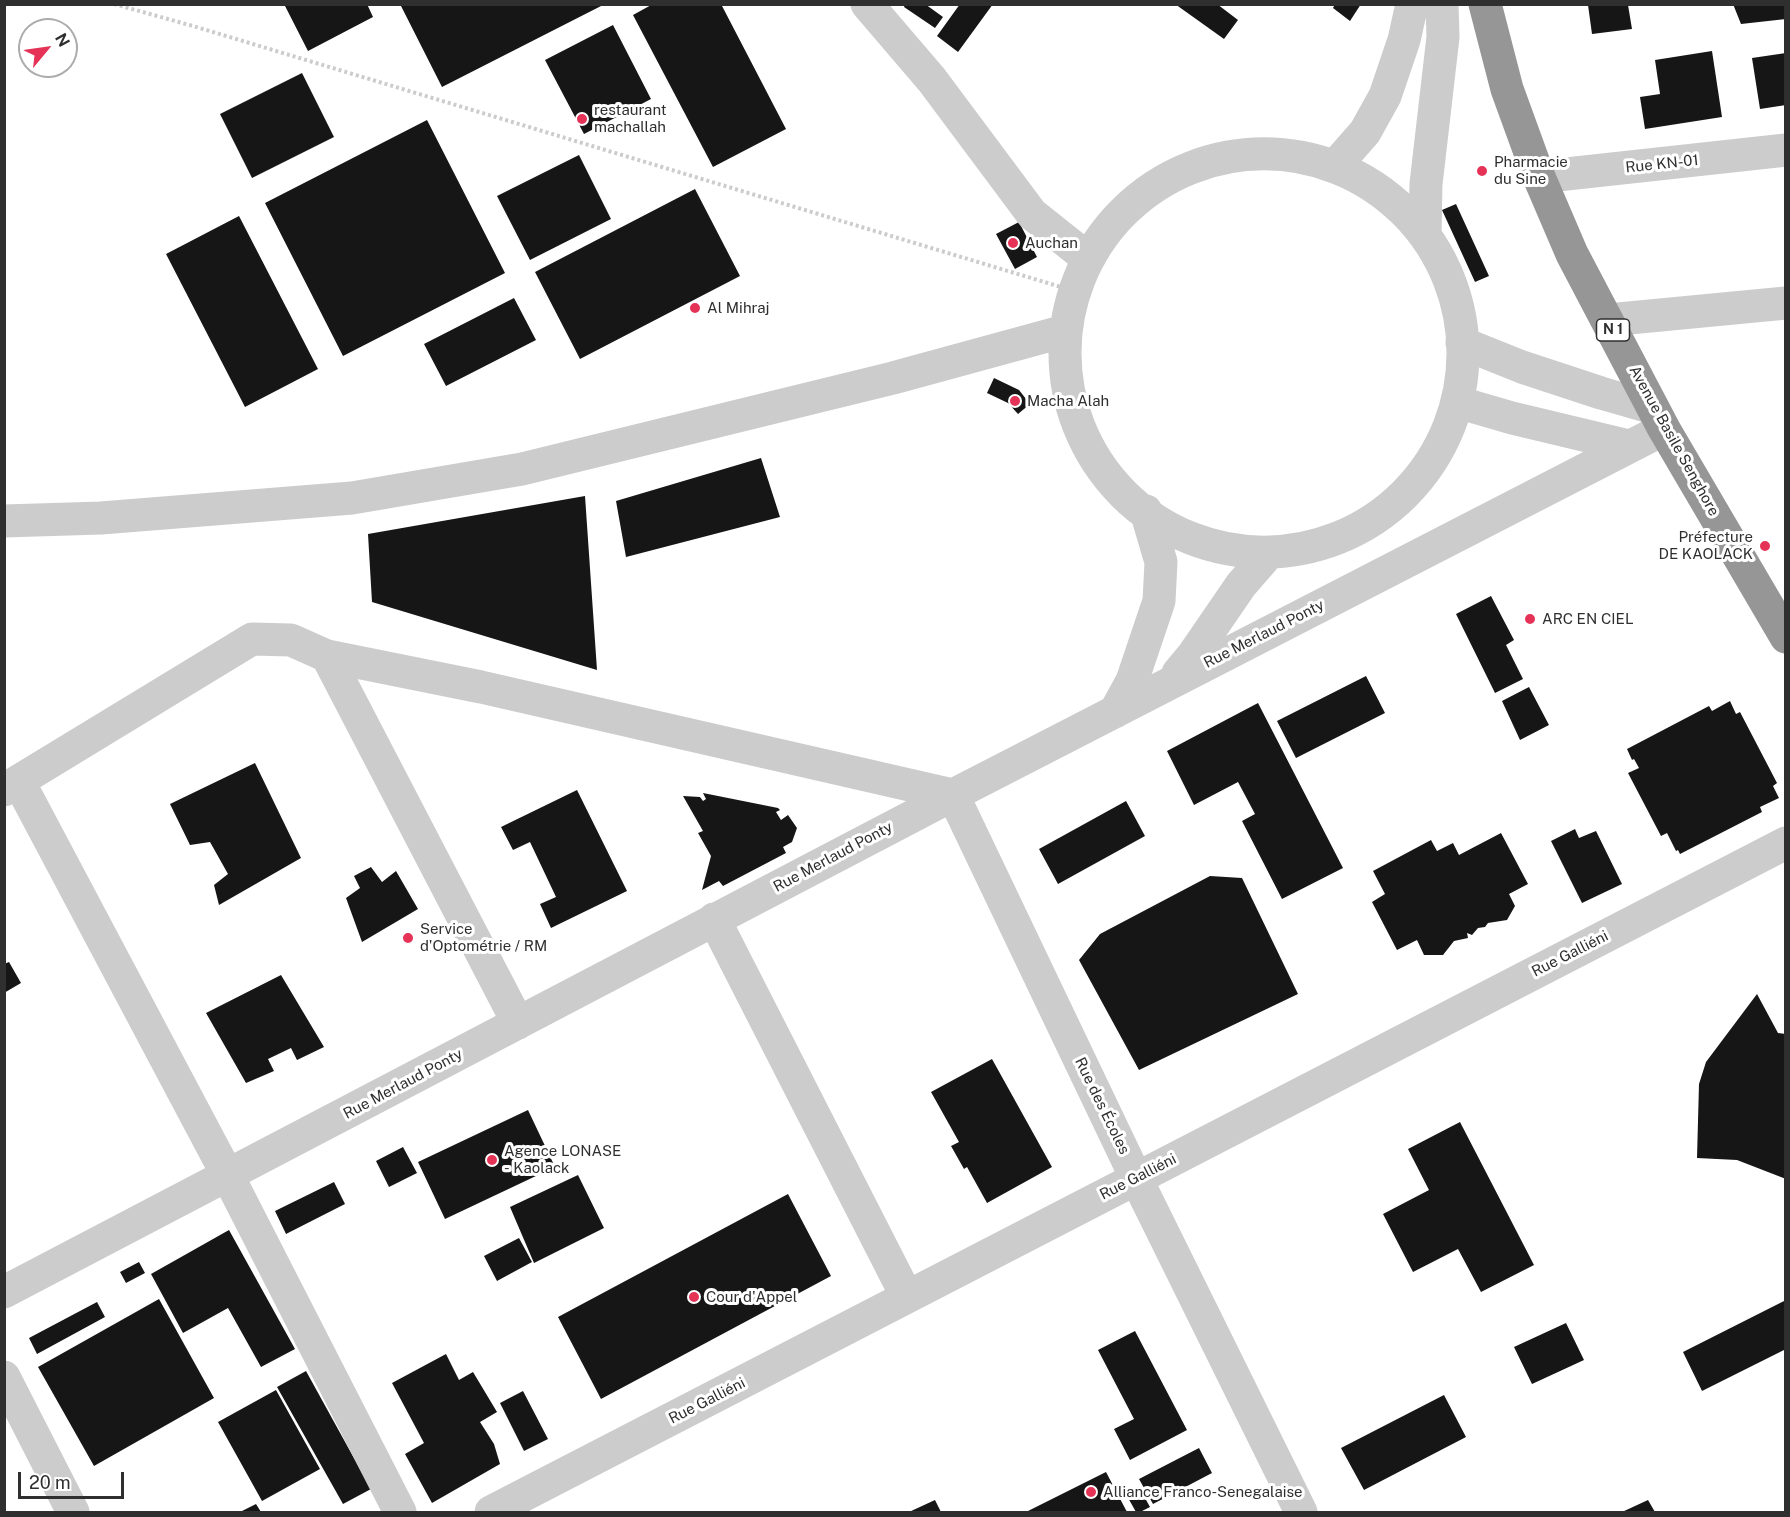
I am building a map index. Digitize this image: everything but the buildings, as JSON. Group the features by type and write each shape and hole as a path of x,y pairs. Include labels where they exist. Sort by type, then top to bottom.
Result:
{"highway":[{"name":"Avenue Basile Senghore","path":"1485,4 1507,89 1539,177 1572,255 1659,418 1785,637"}],"street":[{"path":"867,4 932,80 1032,214 1086,257"},
{"path":"1336,165 1365,132 1385,96 1404,40 1412,4"},
{"path":"1425,234 1426,184 1443,37 1442,4"},
{"name":"Rue KN-01","path":"1539,177 1785,150"},
{"path":"1284,153 1336,165 1384,193 1425,234 1458,301 1464,370 1452,425 1417,485 1365,527 1311,549 1268,554 1220,549 1175,533 1119,491 1085,442 1066,382 1065,331 1073,291 1086,257 1108,226 1147,189 1179,171 1226,155 1284,153"},
{"path":"1608,320 1785,303"},
{"path":"4,521 101,518 352,498 522,469 893,378 1065,331"},
{"path":"1462,343 1659,418"},
{"path":"1457,402 1512,418 1629,446"},
{"name":"Rue Merlaud Ponty","path":"4,1292 714,919 1629,446 1659,418"},
{"path":"1115,712 1132,681 1159,601 1161,562 1146,511"},
{"path":"1171,682 1193,655 1241,585 1268,554"},
{"path":"400,1512 228,1176 12,786 252,639 291,640 327,656 492,690 953,795"},
{"path":"327,656 518,1023"},
{"name":"Rue des Écoles","path":"953,795 1136,1178 1301,1512"},
{"name":"Rue Galliéni","path":"491,1512 1785,843"},
{"path":"714,919 907,1297"},
{"path":"4,1377 74,1512"}],"path":[{"path":"114,4 1073,291"}],"place":[{"name":"restaurant machallah","path":"582,119"},
{"name":"Pharmacie du Sine","path":"1482,171"},
{"name":"Auchan","path":"1013,243"},
{"name":"Al Mihraj","path":"695,308"},
{"name":"Macha Alah","path":"1015,401"},
{"name":"Préfecture DE KAOLACK","path":"1765,546"},
{"name":"ARC EN CIEL","path":"1530,619"},
{"name":"Service d'Optométrie / RM","path":"408,938"},
{"name":"Agence LONASE - Kaolack","path":"492,1160"},
{"name":"Cour d'Appel","path":"694,1297"},
{"name":"Alliance Franco-Senegalaise","path":"1091,1492"}]}
